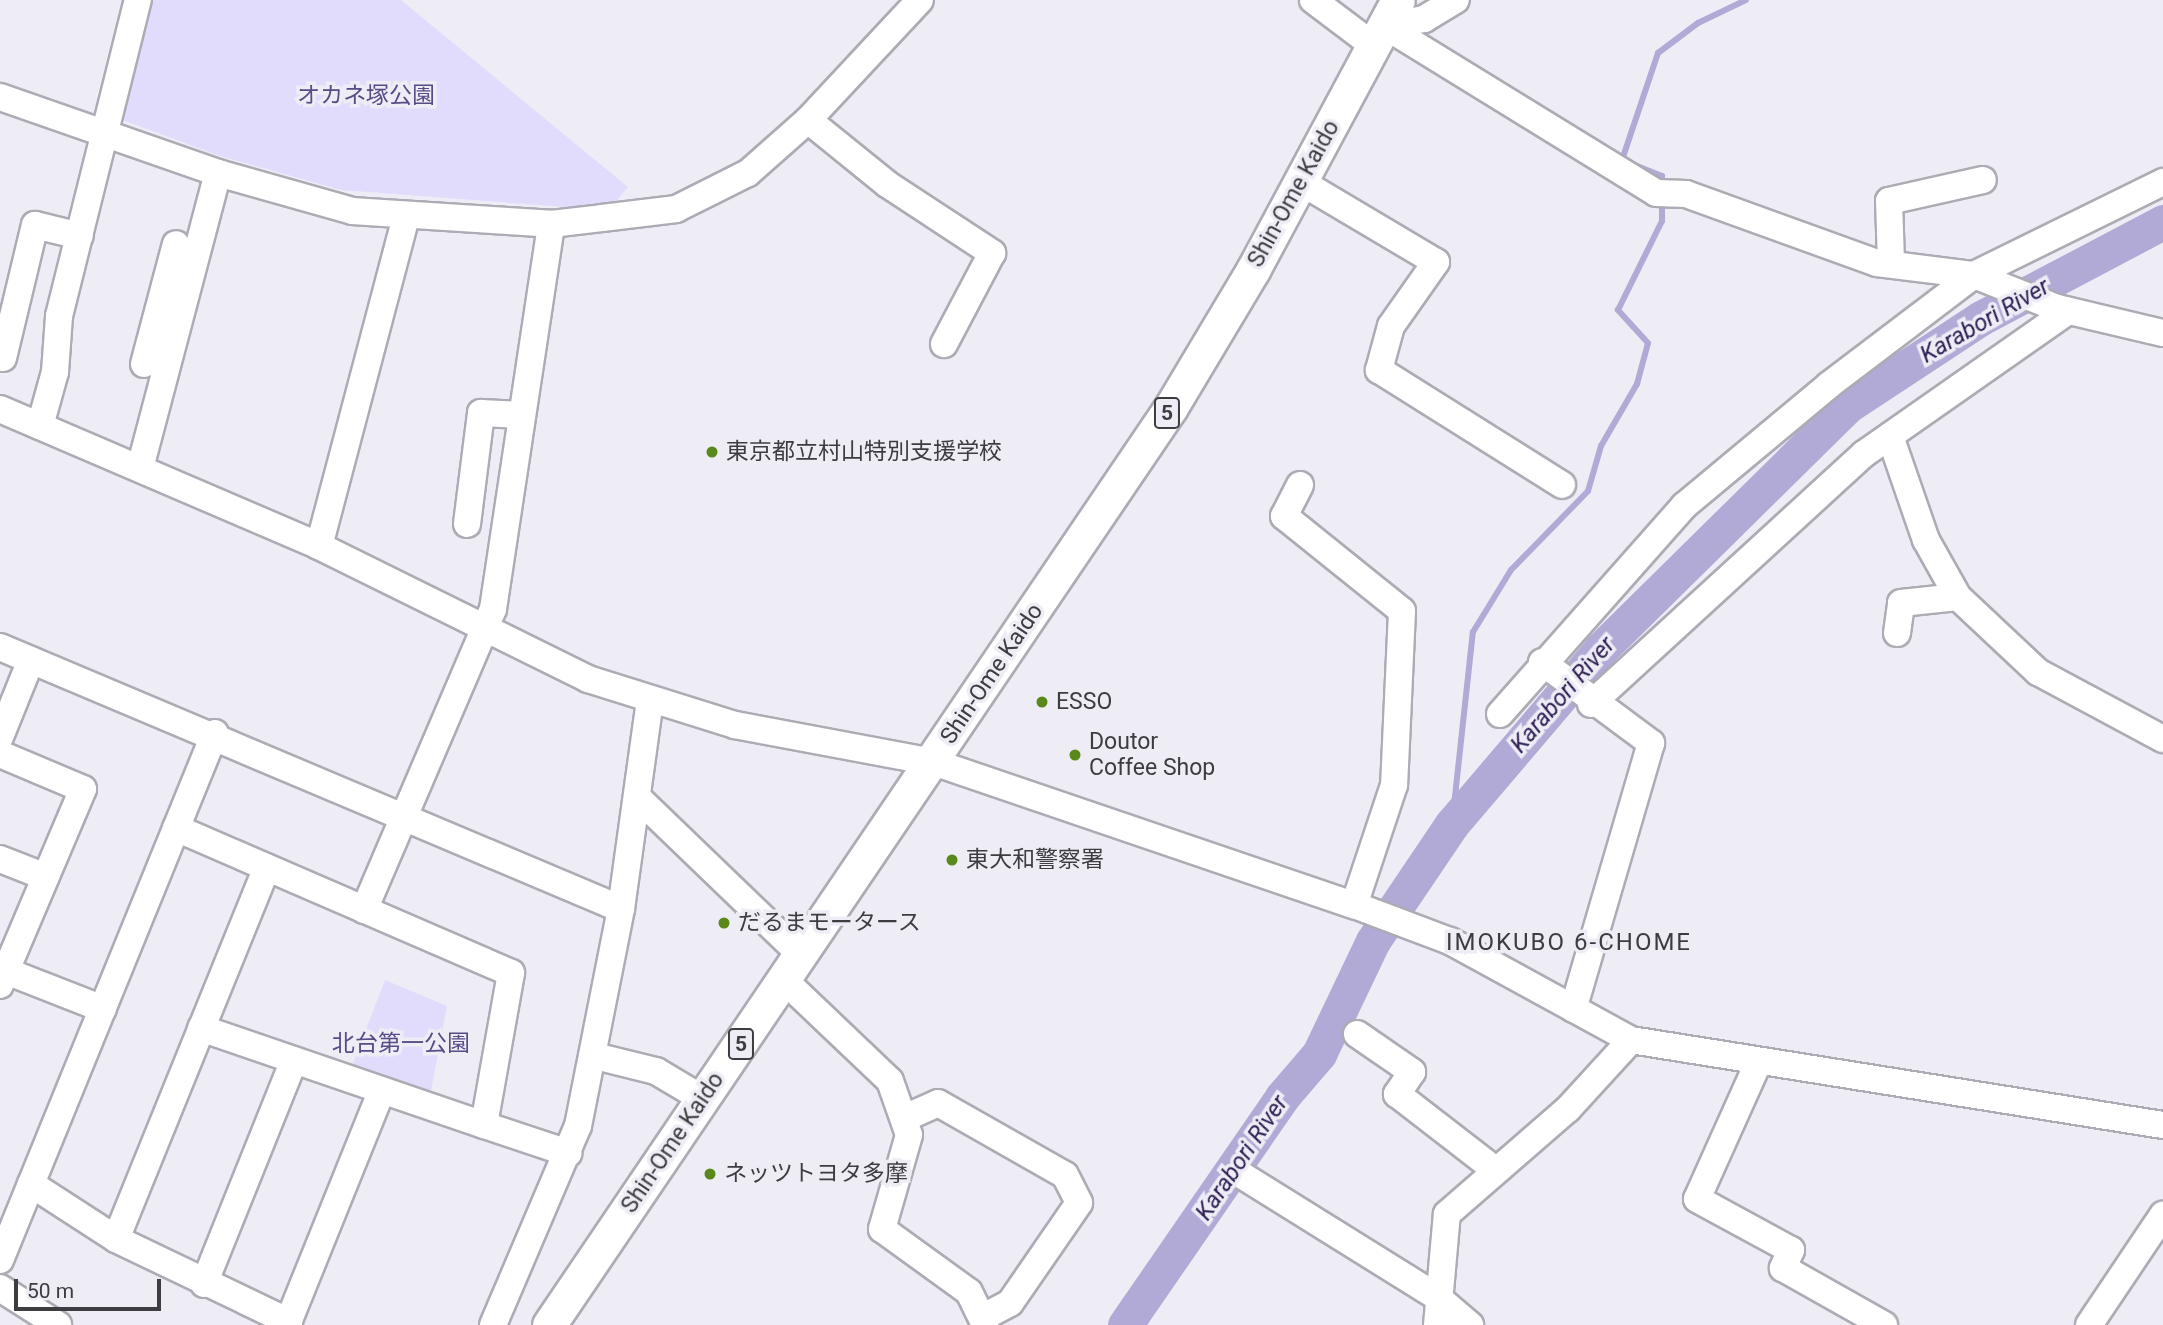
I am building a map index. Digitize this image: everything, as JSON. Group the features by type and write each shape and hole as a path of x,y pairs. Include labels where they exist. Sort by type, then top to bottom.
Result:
{"main road":[{"name":"Shin-Ome Kaido","path":"549,1325 1171,407 1301,182 1386,24"}],"street":[{"path":"40,426 80,236 138,0"},
{"path":"0,97 218,173 331,206 406,216 551,224 676,209 699,201 748,173 808,120 920,0"},
{"path":"1313,0 1386,24 1665,193 1891,263 1974,275 2062,310 2163,333"},
{"path":"1386,24 1424,19 1456,0"},
{"path":"808,120 887,184 992,253 944,344"},
{"path":"144,363 177,244 218,173"},
{"path":"1891,263 1889,201 1983,180"},
{"path":"1301,182 1436,262 1391,326 1380,370 1562,485"},
{"path":"1500,714 1542,662 1684,506 1974,275 2163,182"},
{"path":"319,546 406,216"},
{"path":"364,909 402,813 493,609 551,224"},
{"path":"3,358 35,225 80,236"},
{"path":"141,468 177,244"},
{"path":"1591,704 1650,644 1890,436 2062,310"},
{"path":"0,409 319,546 483,627 650,701 858,752 933,762 1363,908 1425,931 1631,1040 2163,1125"},
{"path":"467,523 481,413 522,415"},
{"path":"1890,436 1926,540 1958,597 2038,672 2163,739"},
{"path":"1300,485 1284,516 1402,611 1394,785 1363,908"},
{"path":"1897,634 1901,603 1958,597"},
{"path":"0,647 215,733 621,909"},
{"path":"0,737 31,660"},
{"path":"1542,662 1591,704 1651,743 1573,1009"},
{"path":"493,1325 568,1153 595,1056 621,909 650,701"},
{"path":"0,1259 215,733"},
{"path":"0,754 83,789 3,978 103,1009"},
{"path":"638,798 792,967 890,1081 907,1117 909,1135 882,1229 969,1292 984,1321 1018,1294 1079,1203 1065,1175 938,1103 907,1117"},
{"path":"176,828 511,973 484,1125"},
{"path":"0,859 46,877"},
{"path":"116,1239 267,867"},
{"path":"201,1028 568,1153"},
{"path":"1357,1034 1412,1072 1397,1094 1494,1168"},
{"path":"1437,1325 1436,1296 1447,1214 1494,1168 1568,1109 1631,1040"},
{"path":"595,1056 656,1071 703,1099"},
{"path":"204,1284 294,1060"},
{"path":"1759,1061 1697,1199 1791,1250 1783,1268 1884,1325"},
{"path":"31,1184 116,1239 288,1323 382,1090"},
{"path":"1243,1176 1436,1296 1470,1325"},
{"path":"2089,1325 2163,1215"},
{"path":"0,1288 58,1325"}],"green space":[{"name":"オカネ塚公園","path":"152,0 401,0 628,187 613,205 578,208 341,190 220,156 120,119"},
{"name":"北台第一公園","path":"385,980 447,1006 430,1096 351,1068"}],"waterway":[{"path":"1662,188 1662,176 1622,160 1658,53 1698,23 1746,0"},
{"path":"1452,824 1473,632 1511,570 1588,491 1601,446 1637,384 1648,343 1618,310 1662,221 1662,199"},
{"name":"Karabori River","path":"1125,1325 1282,1097 1319,1054 1373,941 1452,824 1601,649 1847,406 1981,318 2163,222"}],"place":[{"name":"東京都立村山特別支援学校","path":"712,452"},
{"name":"ESSO","path":"1042,702"},
{"name":"Doutor Coffee Shop","path":"1075,755"},
{"name":"東大和警察署","path":"952,860"},
{"name":"だるまモータース","path":"724,923"},
{"name":"ネッツトヨタ多摩","path":"710,1174"}],"district":[{"name":"IMOKUBO 6-CHOME","path":"1569,943"}]}
